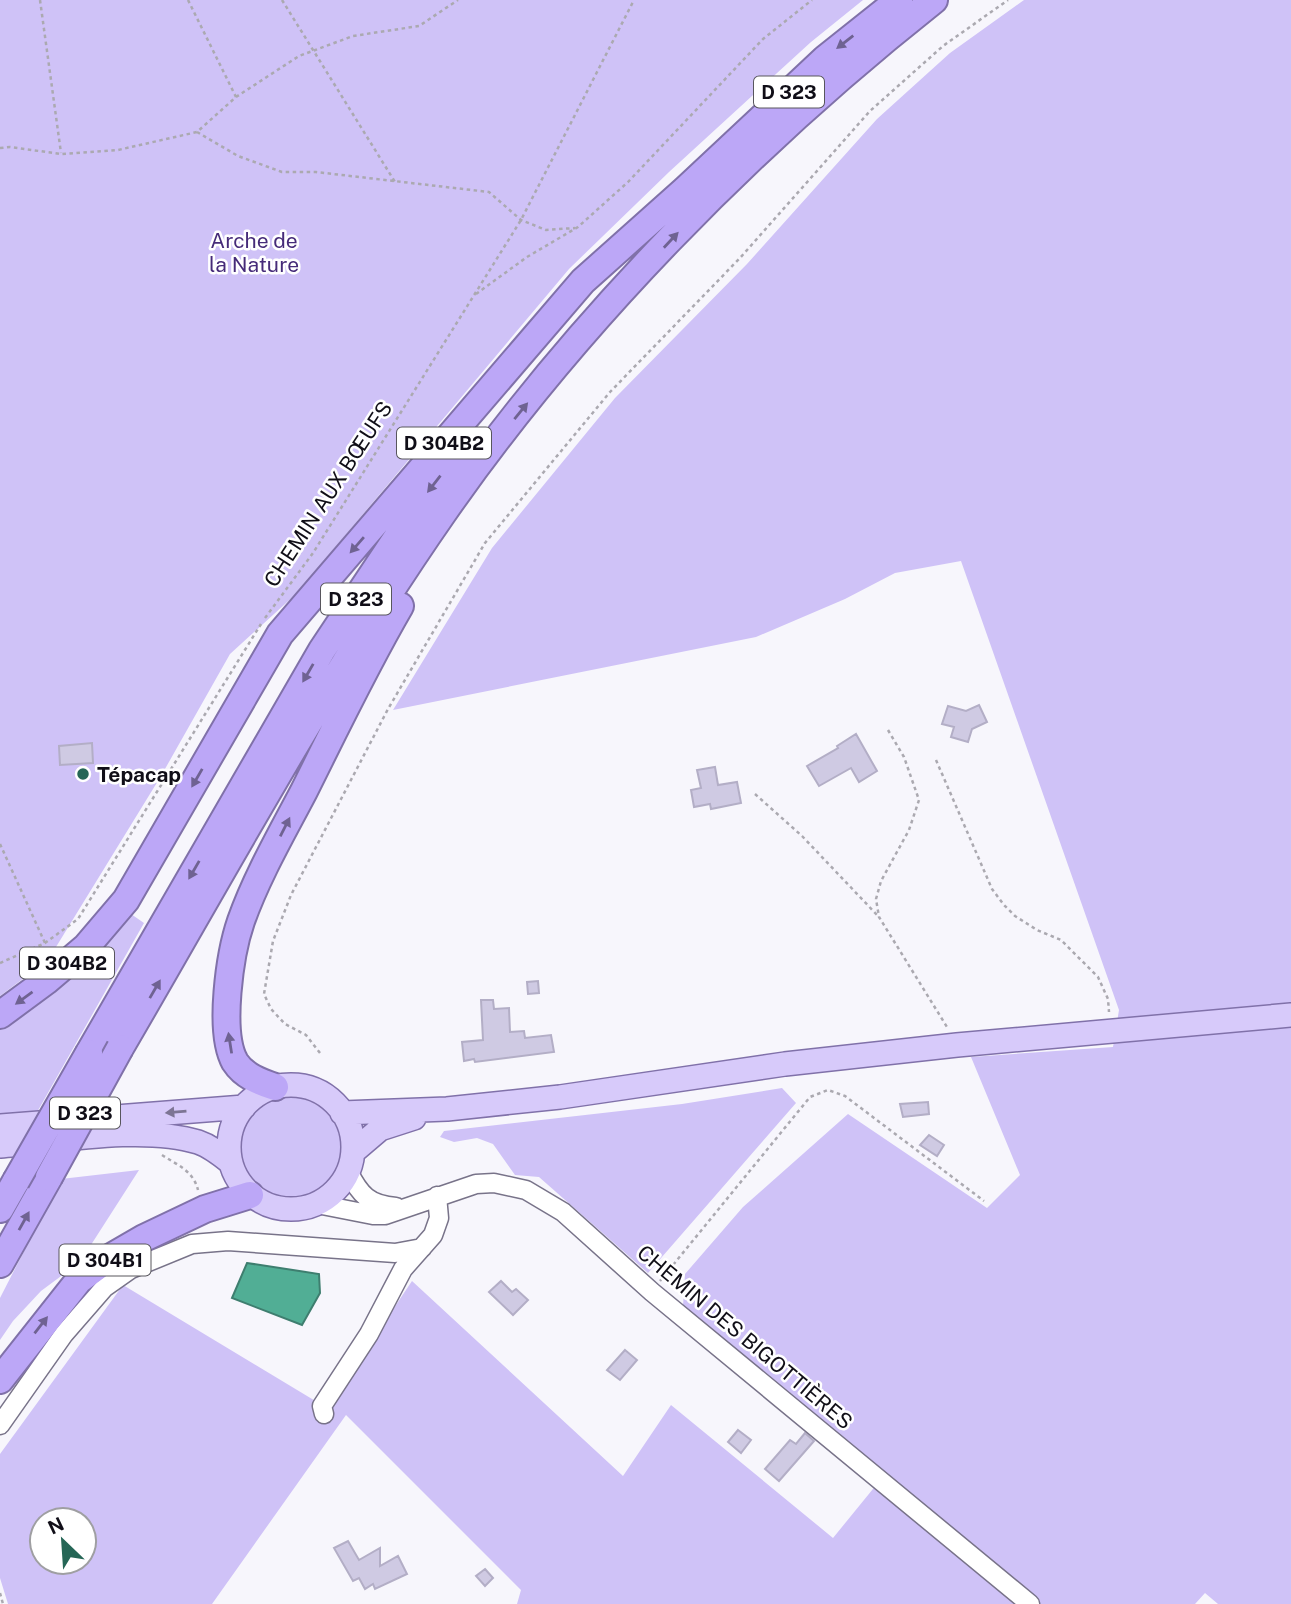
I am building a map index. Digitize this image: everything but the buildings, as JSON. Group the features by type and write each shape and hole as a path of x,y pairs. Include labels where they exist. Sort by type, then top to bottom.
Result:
{"highway":[{"name":"D 323","path":"0,1209 322,650 424,497 549,338 685,190 825,59 899,0"},
{"name":"D 323","path":"0,1265 120,1048 343,664 444,512 579,341 682,228 797,115 934,0"},
{"name":"D 304B2","path":"0,1015 86,947 126,900 280,634 583,281 685,190"},
{"path":"275,1087 244,1072 234,1059 230,1046 230,965 242,919 275,847 390,623 470,492 479,465"},
{"name":"D 304B1","path":"0,1380 79,1280 106,1260 144,1238 205,1209 250,1195"}],"main road":[{"path":"342,1112 447,1109 560,1097 785,1064 957,1045 1291,1015"},
{"path":"350,1162 350,1131 342,1112 312,1089 275,1087 258,1095 244,1107 230,1133 230,1162 241,1186 265,1204 282,1209 300,1209 317,1204 341,1185 350,1162 367,1138 380,1129 447,1109"},
{"path":"0,1126 244,1107"},
{"path":"0,1146 141,1135 196,1141 207,1145 230,1162"}],"street":[{"path":"350,1162 362,1194 379,1205 403,1207"},
{"name":"CHEMIN DES BIGOTTIÈRES","path":"317,1204 385,1215 476,1184 494,1182 526,1190 563,1212 652,1292 1030,1604"},
{"path":"324,1414 322,1406 369,1334 403,1269 433,1235 439,1218 437,1196"},
{"path":"0,1425 64,1334 104,1288 131,1269 154,1259 192,1244 228,1241 395,1253 422,1248"}],"path":[{"path":"40,0 61,154"},
{"path":"188,0 236,97"},
{"path":"282,0 395,182"},
{"path":"0,148 61,154 118,149 197,132 236,97 299,56 353,37 419,26 458,0"},
{"name":"CHEMIN AUX BŒUFS","path":"0,963 46,943 78,919 249,640 313,553 521,220 634,0"},
{"path":"473,296 527,257 578,228 628,181 763,39 812,0"},
{"path":"320,1053 306,1035 285,1024 271,1009 264,994 273,941 291,895 388,709 485,543 610,392 740,258 870,111 943,46 1008,0"},
{"path":"197,132 238,156 282,172 316,172 489,192 521,220 546,230 578,228"},
{"path":"879,917 876,899 881,881 909,830 919,800 904,757 888,730"},
{"path":"936,760 992,889 1016,916 1037,930 1061,940 1098,977 1108,999 1111,1032"},
{"path":"755,794 802,836 879,917 957,1045"},
{"path":"0,844 46,943"},
{"path":"652,1292 810,1097 828,1090 845,1096 984,1201"},
{"path":"156,1150 193,1177 205,1209"},
{"path":"0,1593 3,1604"}],"green space":[{"name":"Arche de la Nature","path":"0,0 863,0 811,42 669,172 569,269 296,594 230,654 161,776 48,960 0,996"},
{"path":"1024,0 1291,0 1291,1604 1218,1604 1205,1593 1195,1604 1038,1604 683,1306 685,1274 743,1207 848,1114 987,1208 1020,1175 971,1057 1113,1047 1119,1010 961,561 895,573 845,599 756,637 393,710 492,548 615,398 747,264 877,119 950,53"},
{"path":"131,914 144,923 36,1114 0,1118 0,1026"},
{"path":"782,1088 796,1103 648,1273 539,1177 515,1175 493,1144 477,1138 454,1142 440,1137 444,1131 682,1104"},
{"path":"290,1097 310,1101 326,1112 337,1128 341,1148 337,1168 326,1184 310,1195 290,1199 270,1195 254,1184 243,1168 239,1148 243,1128 254,1112 270,1101"},
{"path":"139,1170 80,1262 41,1291 13,1321 0,1340 0,1298 61,1179"},
{"path":"412,1281 623,1476 671,1405 833,1538 877,1484 1018,1604 517,1604 521,1590 346,1415 212,1604 8,1604 0,1578 0,1454 123,1285 327,1408"}],"shaded area":[{"path":"247,1263 319,1274 320,1293 302,1325 232,1298"}],"place":[{"name":"Tépacap","path":"83,774"}]}
